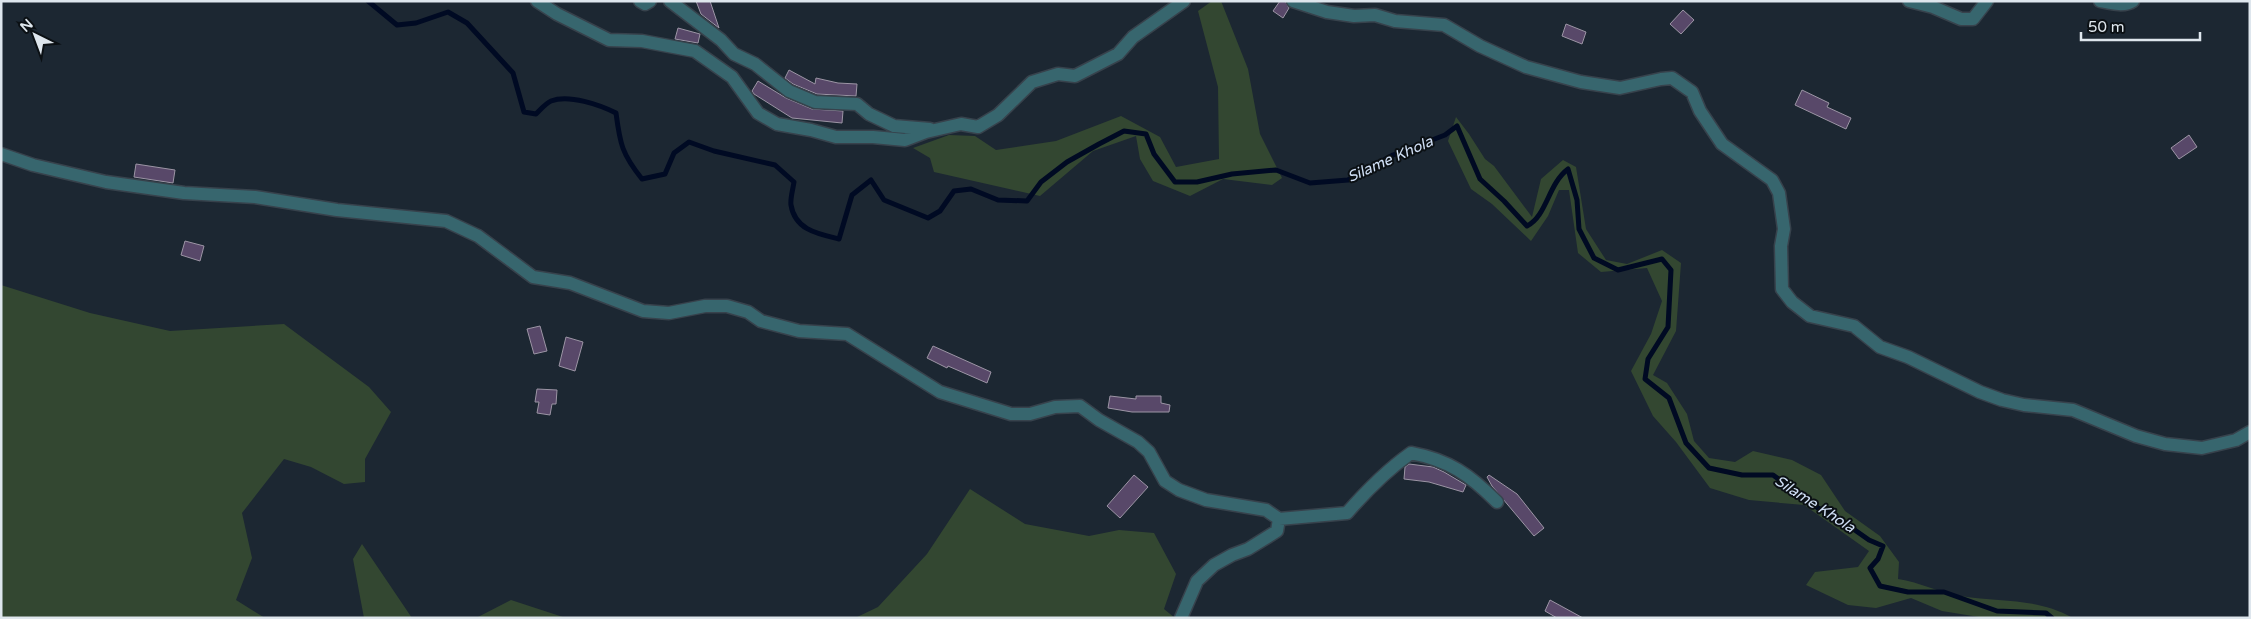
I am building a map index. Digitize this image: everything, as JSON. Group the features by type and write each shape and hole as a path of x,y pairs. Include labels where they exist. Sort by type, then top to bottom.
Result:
{"street":[{"path":"538,1 557,14 609,40 642,41 695,51 732,77 758,113 777,124 812,130 836,137 872,137 905,140 934,130 961,124 978,127 998,115 1032,82 1058,74 1075,76 1118,54 1133,37 1184,1"},
{"path":"640,1 645,4 650,1"},
{"path":"670,1 720,40 734,54 755,64 789,91 815,102 858,104 869,114 894,126 934,130"},
{"path":"1294,1 1327,12 1354,16 1375,14 1403,22 1444,25 1480,46 1526,67 1581,82 1620,88 1672,78 1692,92 1700,111 1722,144 1772,180 1779,193 1784,229 1781,246 1782,289 1792,302 1810,316 1854,326 1880,347 1908,357 1987,395 2024,405 2073,410 2136,436 2165,444 2202,448 2236,440 2250,432"},
{"path":"1909,1 1933,6 1961,19 1973,19 1988,1"},
{"path":"2100,1 2111,4 2130,4 2133,1"},
{"path":"1,154 33,165 116,184 184,193 255,197 345,212 446,221 478,236 490,247 533,277 570,283 643,311 669,313 705,306 727,306 748,312 761,321 799,331 847,334 940,392 1011,414 1030,414 1055,407 1080,406 1098,420 1138,442 1149,452 1165,481 1179,490 1206,500 1266,510 1278,519 1348,513 1365,492 1386,472 1411,453 1435,458 1460,470 1481,486 1497,502"},
{"path":"1181,618 1197,580 1214,565 1248,549 1277,531 1278,519"}],"green space":[{"path":"1212,1 1221,1 1248,69 1260,134 1282,178 1272,185 1223,179 1190,196 1153,181 1140,159 1136,136 1093,151 1040,196 934,172 930,158 913,148 949,135 975,136 996,150 1056,141 1121,116 1160,137 1176,167 1219,159 1218,87 1198,11"},
{"path":"1456,117 1485,159 1494,166 1532,217 1541,179 1563,160 1576,167 1586,229 1606,260 1627,264 1662,250 1681,263 1676,331 1653,375 1667,383 1687,414 1694,441 1709,458 1735,462 1753,451 1792,460 1821,475 1845,511 1880,536 1899,562 1898,579 1914,582 1953,595 2032,604 2059,611 2073,618 1985,618 1942,611 1911,598 1876,608 1848,605 1806,585 1815,572 1858,567 1869,551 1804,505 1749,500 1710,488 1676,442 1653,416 1631,371 1651,334 1662,301 1647,268 1601,272 1578,253 1569,190 1559,190 1548,216 1531,241 1492,204 1471,189 1448,141"},
{"path":"1,285 90,313 170,331 284,324 369,387 391,412 365,459 365,482 344,484 311,467 284,459 242,513 252,558 236,600 265,618 1,618"},
{"path":"970,489 1025,524 1089,536 1119,530 1154,533 1176,574 1164,609 1175,618 855,618 878,607 927,554"},
{"path":"362,544 412,618 364,618 353,559"},
{"path":"511,600 566,618 476,618"}],"building":[{"path":"696,1 710,1 719,28 701,14"},
{"path":"1280,1 1285,1 1289,8 1283,18 1273,11"},
{"path":"1683,10 1694,20 1681,34 1670,24"},
{"path":"1566,24 1586,32 1582,44 1562,36"},
{"path":"678,28 700,34 698,43 675,39"},
{"path":"789,70 815,84 816,78 838,83 857,84 856,96 817,94 793,84 785,78"},
{"path":"758,81 786,98 812,109 843,111 842,123 792,118 754,94 752,91"},
{"path":"1802,90 1829,103 1827,107 1851,118 1846,129 1795,105"},
{"path":"2189,135 2197,147 2179,159 2171,148"},
{"path":"136,164 175,170 173,183 134,177"},
{"path":"185,241 204,246 200,261 181,255"},
{"path":"540,326 547,351 534,354 527,329"},
{"path":"566,337 583,342 575,371 559,366"},
{"path":"933,346 991,372 987,383 948,366 947,368 927,358"},
{"path":"537,389 557,390 556,404 552,404 550,415 537,413 539,402 535,402"},
{"path":"1110,396 1136,399 1136,396 1161,396 1161,403 1170,405 1169,412 1132,412 1108,408"},
{"path":"1409,464 1433,467 1444,472 1466,485 1463,492 1429,482 1404,479 1405,467"},
{"path":"1134,475 1148,487 1120,518 1107,506"},
{"path":"1489,475 1517,494 1544,528 1534,536 1492,486 1487,477"},
{"path":"1550,600 1583,618 1557,618 1545,611"}],"waterway":[{"name":"Silame Khola","path":"368,1 397,25 416,23 448,12 467,23 513,73 524,112 536,114 551,101 566,99 593,104 616,113 623,148 642,179 665,174 674,153 689,142 714,151 775,165 794,182 791,205 797,220 809,230 839,239 852,195 871,180 884,200 928,218 940,211 954,191 971,189 998,200 1027,201 1041,182 1067,162 1124,131 1146,134 1154,154 1175,182 1197,182 1232,174 1276,170 1310,183 1348,180 1393,155 1445,135 1457,126 1480,179 1527,226 1539,215 1561,175 1568,169 1577,200 1579,229 1594,258 1618,270 1662,259 1671,270 1668,327 1648,359 1645,379 1669,398 1686,443 1709,468 1742,475 1773,475 1818,508 1832,514 1869,540 1883,546 1878,559 1870,568 1880,586 1908,592 1944,592 1997,611 2046,613 2052,618"}]}
